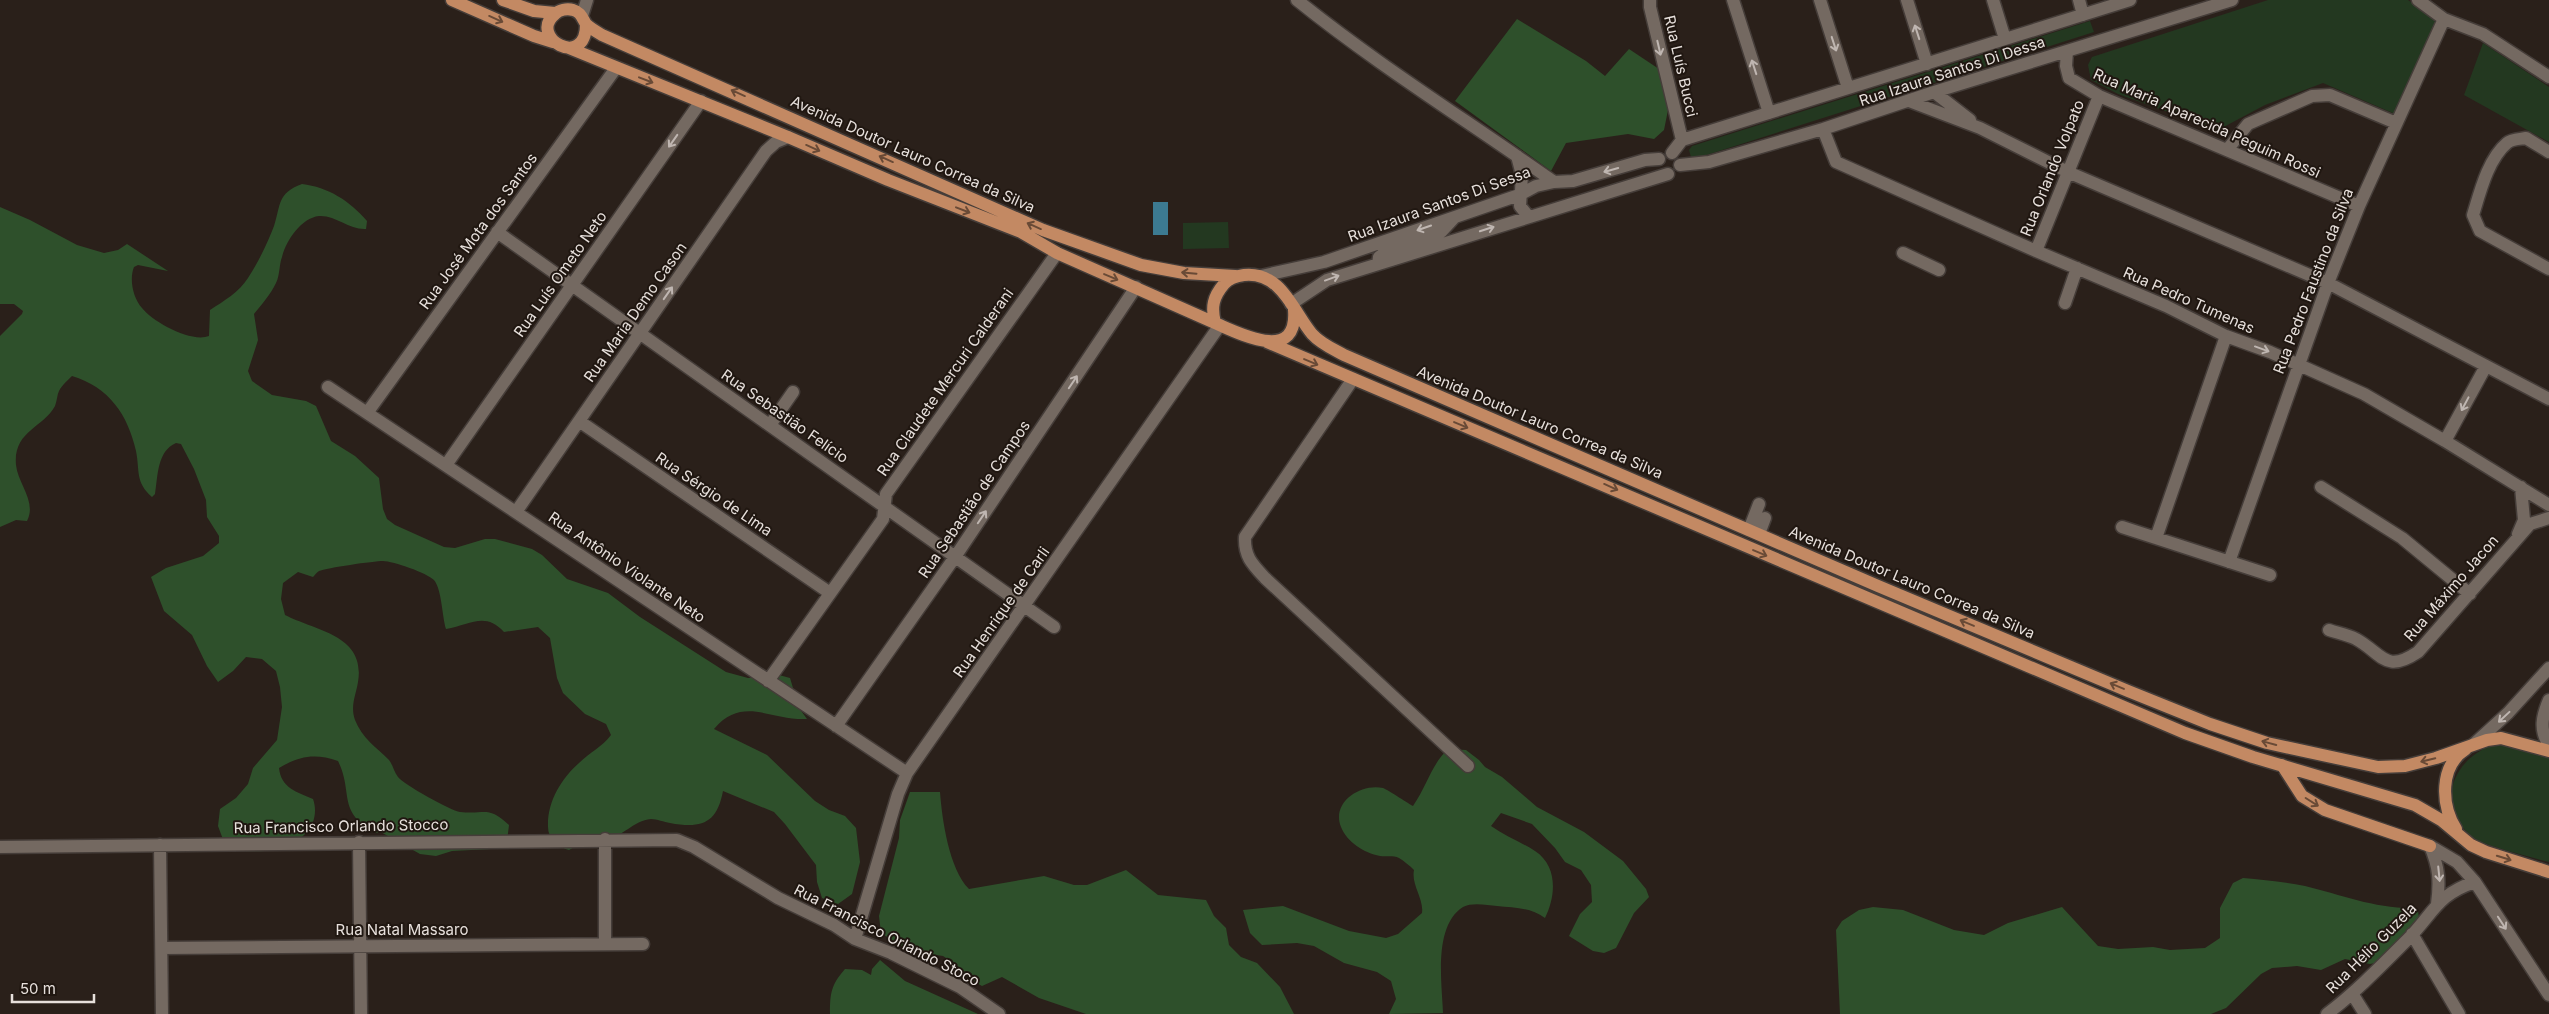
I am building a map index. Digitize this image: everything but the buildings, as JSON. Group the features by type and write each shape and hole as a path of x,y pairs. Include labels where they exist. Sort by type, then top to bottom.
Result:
{"main road":[{"path":"452,0 534,36 553,42 560,47 569,48 577,46 583,40 584,20 574,10 559,8 534,11 503,0"},
{"path":"553,42 548,27 559,8"},
{"name":"Avenida Doutor Lauro Correa da Silva","path":"584,20 602,35 1043,230 1141,265 1184,273 1238,276"},
{"name":"Avenida Doutor Lauro Correa da Silva","path":"569,48 888,180 1021,232 1057,254 1218,324"},
{"path":"1267,342 1279,341 1288,336 1294,328 1293,307 1277,286 1261,276 1238,276 1227,280 1214,299 1212,310 1218,324 1267,342 1353,380 1606,485 1805,573 2185,733 2282,765 2415,805 2441,820 2462,838 2486,852 2549,872"},
{"name":"Avenida Doutor Lauro Correa da Silva","path":"1293,307 1314,336 1344,355 1754,532 2210,724 2267,743 2378,767 2405,766 2436,758 2474,744 2501,738 2515,740 2549,751"},
{"path":"2462,838 2448,814 2445,799 2445,781 2456,758 2474,744"},
{"path":"2282,765 2302,796 2325,810 2430,846"}],"street":[{"path":"584,20 587,0"},
{"path":"1297,0 1332,28 1434,102 1554,182"},
{"name":"Rua Luís Bucci","path":"1650,0 1650,7 1682,140"},
{"path":"1733,0 1769,113"},
{"path":"1820,0 1848,88"},
{"path":"1907,0 1927,64"},
{"path":"1994,0 2005,39"},
{"path":"2079,0 2083,15"},
{"name":"Rua Izaura Santos Di Dessa","path":"1682,140 2130,0"},
{"name":"Rua Izaura Santos Di Dessa","path":"1680,165 1709,162 1823,129 1934,92 2232,0"},
{"path":"2418,0 2444,19 2483,34 2549,77"},
{"name":"Rua Pedro Faustino da Silva","path":"2229,562 2328,283 2359,206 2444,19"},
{"name":"Rua Maria Aparecida Peguim Rossi","path":"2067,51 2066,66 2068,78 2099,96 2359,206"},
{"name":"Rua José Mota dos Santos","path":"367,412 616,68"},
{"path":"1934,92 1980,128"},
{"name":"Rua Orlando Volpato","path":"2036,251 2070,173 2099,96"},
{"path":"2226,150 2248,124 2312,96 2330,96 2396,123"},
{"name":"Rua Luís Ometo Neto","path":"446,466 701,101"},
{"path":"1909,101 1980,128 2070,173 2328,283 2549,399"},
{"name":"Rua Pedro Tumenas","path":"1823,129 1836,162 2036,251 2166,306 2226,336 2270,352 2297,366 2364,394 2549,505"},
{"name":"Rua Maria Demo Cason","path":"516,512 766,151 788,137"},
{"path":"2549,152 2526,138 2508,142 2498,153 2485,180 2472,215 2480,231 2549,269"},
{"path":"1672,153 1682,140"},
{"path":"1293,307 1327,280 1668,174 1677,170 1680,165 1676,155 1667,152 1659,159 1659,169 1668,174"},
{"path":"1517,156 1522,175 1519,195 1521,210 1528,216"},
{"name":"Rua Izaura Santos Di Sessa","path":"1261,276 1324,262 1519,195 1536,186 1554,182 1573,182 1645,160 1659,159"},
{"path":"1378,264 1379,257 1386,251 1435,236 1454,218"},
{"name":"Rua Sebastião Felício","path":"497,232 1054,627"},
{"path":"1902,253 1939,270"},
{"name":"Rua Claudete Mercuri Calderani","path":"768,680 883,519 886,494 1057,254"},
{"path":"2065,303 2077,268"},
{"name":"Rua Sebastião de Campos","path":"836,726 955,557 1136,287"},
{"name":"Rua Henrique de Carli","path":"855,939 898,794 907,773 1025,606 1218,324"},
{"path":"2156,538 2226,336"},
{"path":"2445,441 2486,366"},
{"path":"1353,380 1245,537 1244,548 1248,559 1265,578 1468,766"},
{"name":"Rua Antônio Violante Neto","path":"328,387 907,773"},
{"path":"770,425 793,392"},
{"name":"Rua Sérgio de Lima","path":"579,421 830,593"},
{"path":"2320,487 2402,538 2470,594"},
{"path":"2516,538 2524,520 2521,487"},
{"path":"1754,532 1759,504"},
{"path":"1754,532 1765,518"},
{"path":"2516,538 2530,524 2549,518"},
{"path":"2122,527 2270,574"},
{"name":"Rua Máximo Jacon","path":"2329,630 2355,639 2389,662 2404,661 2418,652 2470,594 2516,538"},
{"path":"2474,744 2529,691 2549,668"},
{"path":"2529,691 2537,694 2547,703 2542,723 2544,738 2549,745"},
{"path":"605,839 605,944"},
{"name":"Rua Francisco Orlando Stocco","path":"0,847 605,839 677,840 682,842"},
{"path":"359,842 361,1014"},
{"name":"Rua Francisco Orlando Stoco","path":"682,842 694,847 778,898 834,925 855,939 960,987 999,1014"},
{"path":"160,845 162,1014"},
{"path":"2430,846 2457,862 2475,882 2549,995"},
{"name":"Rua Hélio Guzela","path":"2430,846 2438,865 2440,880 2437,904"},
{"name":"Rua Hélio Guzela","path":"2327,1014 2352,995 2412,934 2448,893 2475,882"},
{"path":"2412,934 2460,1014"},
{"name":"Rua Natal Massaro","path":"162,948 643,944"},
{"path":"2352,995 2365,1014"}],"green space":[{"path":"2268,0 2408,0 2437,21 2395,114 2323,83 2265,105 2218,130 2118,94 2091,80 2088,65 2092,57"},
{"path":"1517,19 1586,61 1605,76 1629,49 1659,69 1669,105 1664,130 1654,139 1628,134 1566,143 1551,171 1455,101"},
{"path":"2090,21 2094,32 1697,158 1691,157 1689,150 1692,146"},
{"path":"2483,43 2549,87 2549,142 2464,95"},
{"path":"302,184 321,188 346,201 367,221 366,229 360,229 325,216 319,216 306,221 295,231 284,251 276,283 254,314 258,340 248,371 252,381 272,395 306,401 316,406 331,441 355,456 379,478 383,509 387,519 395,525 444,547 455,548 485,539 495,539 532,549 542,555 567,579 608,593 640,617 726,672 748,678 779,675 790,678 799,708 807,719 794,719 747,711 736,713 725,719 714,729 767,755 815,801 829,810 845,816 856,828 860,862 852,894 838,904 822,898 817,882 816,865 774,812 723,791 717,810 712,817 699,824 681,825 651,819 645,820 606,841 582,845 569,850 558,845 548,831 548,818 556,792 572,769 611,735 606,724 585,714 563,693 557,678 550,638 538,627 504,632 490,622 477,621 446,629 439,590 434,580 410,568 383,561 323,570 313,577 298,572 283,583 281,599 285,615 336,637 347,644 354,654 358,666 358,682 353,705 355,720 365,737 389,760 398,777 417,791 460,812 486,812 496,815 509,825 507,841 491,849 452,851 436,856 420,854 379,831 377,833 356,818 348,801 343,772 338,761 322,757 307,757 300,758 279,768 280,775 286,785 313,799 314,816 312,825 307,832 290,845 280,848 260,851 227,850 218,826 220,809 236,798 248,784 253,768 277,740 282,707 280,687 276,671 262,659 246,657 233,671 218,682 207,666 192,635 164,611 151,577 166,568 203,556 219,543 219,536 207,517 206,500 194,469 181,444 176,443 165,452 158,472 155,494 152,497 143,486 139,476 136,451 122,414 115,404 96,387 72,376 60,389 55,406 50,413 24,437 16,454 17,472 30,507 27,521 16,520 0,527 0,336 23,311 14,304 0,304 0,207 30,220 77,245 104,253 118,250 127,244 168,271 138,265 134,267 132,277 133,288 136,299 142,308 147,314 173,330 192,337 201,337 209,336 210,310 231,296 248,278 272,232 281,200 288,191"},
{"path":"1228,222 1229,248 1183,249 1183,223"},
{"path":"2492,745 2511,746 2549,758 2549,862 2475,839 2462,827 2455,814 2451,801 2452,787 2457,774 2477,753"},
{"path":"1448,749 1466,750 1537,807 1584,832 1623,861 1646,889 1649,897 1634,913 1616,948 1604,953 1593,951 1569,936 1580,914 1592,902 1591,885 1581,870 1565,862 1555,848 1532,824 1501,813 1491,826 1535,851 1548,865 1553,882 1553,891 1545,918 1540,914 1516,908 1480,904 1463,907 1453,916 1443,941 1441,971 1443,1013 1389,1014 1396,999 1391,981 1377,972 1344,963 1314,946 1297,943 1262,945 1250,933 1243,910 1283,906 1349,931 1386,938 1398,934 1422,913 1421,902 1414,881 1414,870 1399,858 1374,855 1352,842 1341,827 1340,810 1350,796 1366,788 1374,787 1383,788 1413,806 1437,762"},
{"path":"910,792 940,792 945,829 952,857 956,869 969,889 1044,876 1074,885 1087,885 1126,870 1158,895 1206,900 1214,916 1226,928 1229,945 1241,957 1257,963 1280,987 1294,1014 1086,1014 1039,998 1002,977 982,986 968,978 957,965 943,956 909,951 881,933 879,916 899,838 900,820"},
{"path":"2243,878 2305,886 2359,901 2387,906 2415,908 2418,911 2419,918 2385,961 2370,964 2345,959 2321,970 2297,966 2272,968 2261,974 2226,1008 2211,1014 1840,1014 1836,930 1842,921 1859,910 1873,907 1903,910 1954,930 1984,935 2008,923 2062,907 2098,946 2118,949 2153,947 2170,950 2205,948 2220,938 2220,908 2233,883"},
{"path":"880,960 905,981 978,1014 830,1014 832,990 845,969 862,970 871,975 872,969"}],"water":[{"path":"1153,202 1168,202 1168,235 1153,235"}]}
